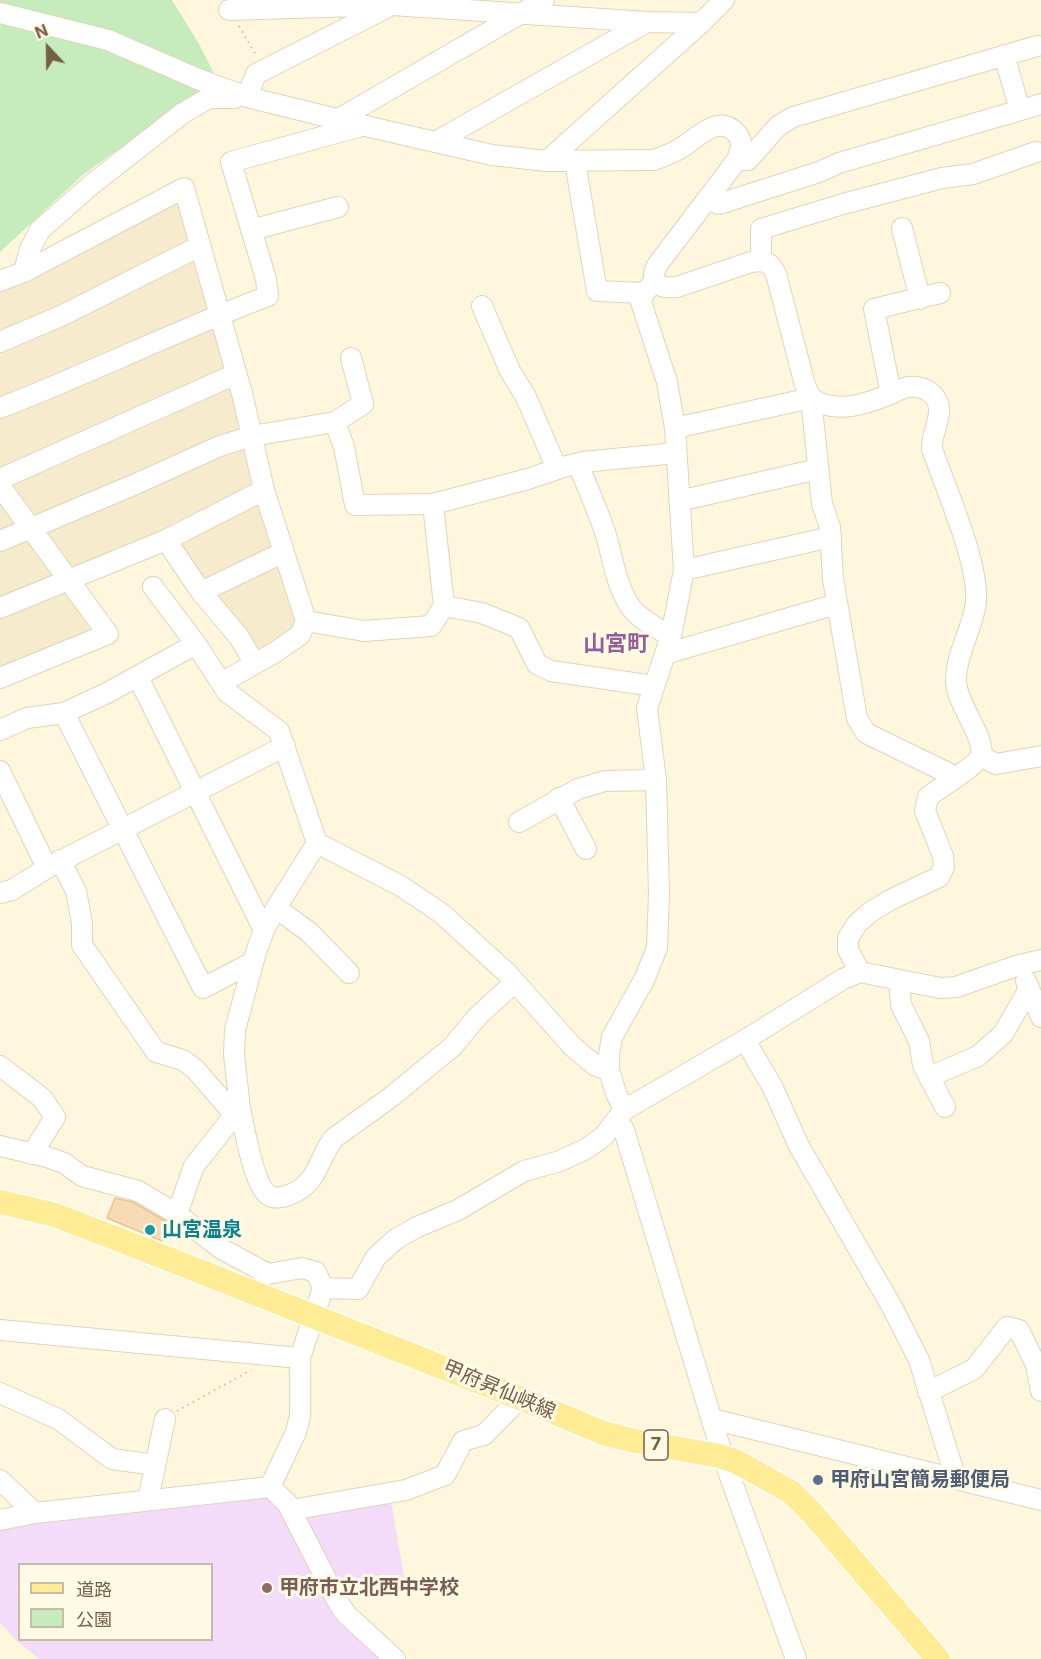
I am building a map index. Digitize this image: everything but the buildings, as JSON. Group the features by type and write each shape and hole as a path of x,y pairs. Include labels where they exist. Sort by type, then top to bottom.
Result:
{"main road":[{"name":"甲府昇仙峡線","path":"0,1202 55,1215 314,1315 603,1433 735,1461 791,1492 812,1513 933,1658"}],"street":[{"path":"338,120 544,0"},
{"path":"547,161 724,0"},
{"path":"247,97 256,74 397,2"},
{"path":"234,18 397,2 520,14 701,23"},
{"path":"0,13 108,40 198,79 247,97 492,155 575,162 654,160 670,154 686,145 700,133 717,126 727,127 740,139 741,147 737,160 658,264 641,302 667,382 675,428 684,570 668,645 647,708 656,780 659,892 657,948 644,980 612,1037 609,1070 624,1130 723,1457 796,1659"},
{"path":"437,141 647,22"},
{"path":"737,160 748,160 778,126 793,117 1037,46"},
{"path":"1004,55 1020,110"},
{"path":"24,272 30,249 40,230 91,185 183,113 209,99 247,97"},
{"path":"707,199 719,204 819,172 839,163 1041,104"},
{"path":"0,408 66,382 219,314 268,296 266,279 231,162 361,125"},
{"path":"761,260 761,229 843,204 942,178 973,174 1036,152"},
{"path":"575,162 597,291 677,287 761,260 772,266 805,385 811,398 822,504 830,527 833,579 855,711 866,733 956,777"},
{"path":"0,281 24,272 184,188 236,374 264,490 306,621 300,634 274,653 221,683"},
{"path":"251,230 338,207"},
{"path":"902,228 920,298"},
{"path":"0,342 63,315 200,246"},
{"path":"891,394 873,309 940,294"},
{"path":"482,306 557,469"},
{"path":"0,540 131,486 220,446 252,436 334,422 363,404 351,358"},
{"path":"0,479 236,374"},
{"path":"675,428 811,398 830,407 861,404 906,387 926,388 938,404 939,411 931,440 932,450 956,513 975,579 975,605 956,680 962,704 981,747 981,756 973,766 928,797 925,804 925,811 943,856 944,867 939,877 890,900 869,913 857,924 849,938 848,950 860,972"},
{"path":"334,422 344,447 355,505 433,504 578,464 676,453"},
{"path":"578,464 605,532 611,558 627,599 634,610 668,645"},
{"path":"679,501 818,469"},
{"path":"0,486 108,634 0,678"},
{"path":"0,608 166,540 264,490"},
{"path":"306,621 364,631 432,626 444,606 433,504"},
{"path":"684,570 831,537"},
{"path":"166,540 201,592 239,637 255,664"},
{"path":"201,592 284,552"},
{"path":"153,588 196,644 227,692 279,731 317,843 401,886 441,913 515,982 573,1047 596,1066 609,1070"},
{"path":"668,645 837,604"},
{"path":"444,606 482,613 519,628 537,664 550,670 654,686"},
{"path":"0,730 27,718 64,712 138,677 196,644"},
{"path":"138,677 264,930"},
{"path":"64,712 203,988 254,962"},
{"path":"0,893 12,890 54,864 285,746"},
{"path":"981,756 996,764 1041,756"},
{"path":"0,771 54,864 76,891 82,923 82,945 156,1052 183,1060 237,1111"},
{"path":"519,822 578,789 605,781 656,780"},
{"path":"559,798 586,849"},
{"path":"317,843 264,930 235,1030 237,1111 257,1176 263,1189 270,1196 283,1198 298,1191 312,1179 327,1147 334,1138 452,1047 478,1016 515,982"},
{"path":"276,908 309,932 349,973"},
{"path":"323,1288 358,1289 376,1257 396,1239 417,1227 458,1210 524,1171 557,1162 584,1150 603,1137 621,1115 843,979 860,972 940,988 956,987 1019,965 1041,960"},
{"path":"1019,965 1041,1017"},
{"path":"899,980 901,1005 919,1041 923,1065 945,1107"},
{"path":"929,1077 978,1056 1003,1034 1029,989"},
{"path":"745,1040 773,1088 799,1146 892,1307 919,1360 956,1479"},
{"path":"0,1066 42,1098 55,1117 33,1154"},
{"path":"177,1214 194,1166 237,1111"},
{"path":"0,1146 64,1163 82,1176 138,1191 177,1214 220,1248 268,1275 302,1268 316,1272 323,1288 300,1359 300,1416 296,1432 270,1487"},
{"path":"928,1392 974,1369 1007,1327 1019,1330 1036,1365 1041,1391"},
{"path":"0,1330 300,1359"},
{"path":"0,1393 58,1419 112,1459 155,1465"},
{"path":"291,1510 406,1490 445,1475 463,1441 483,1435 520,1398"},
{"path":"148,1500 165,1419"},
{"path":"712,1419 1041,1500"},
{"path":"0,1480 35,1513"},
{"path":"0,1520 35,1513 270,1487 287,1503 339,1604 347,1615 394,1659"}],"path":[{"path":"234,18 259,59"},
{"path":"165,1419 250,1371 254,1354"}],"shaded area":[{"path":"177,192 306,621 255,664 166,540 69,580 108,634 0,678 0,281"},
{"name":"甲府市立北西中学校","path":"270,1487 334,1611 389,1659 39,1659 16,1640 0,1623 0,1520"},
{"path":"390,1495 404,1577 338,1582 300,1513"}],"green space":[{"path":"0,0 172,0 217,79 84,174 0,252"}],"place":[{"name":"山宮温泉","path":"150,1230"},
{"name":"甲府山宮簡易郵便局","path":"818,1480"},
{"name":"甲府市立北西中学校","path":"267,1588"}],"district":[{"name":"山宮町","path":"616,644"}]}
